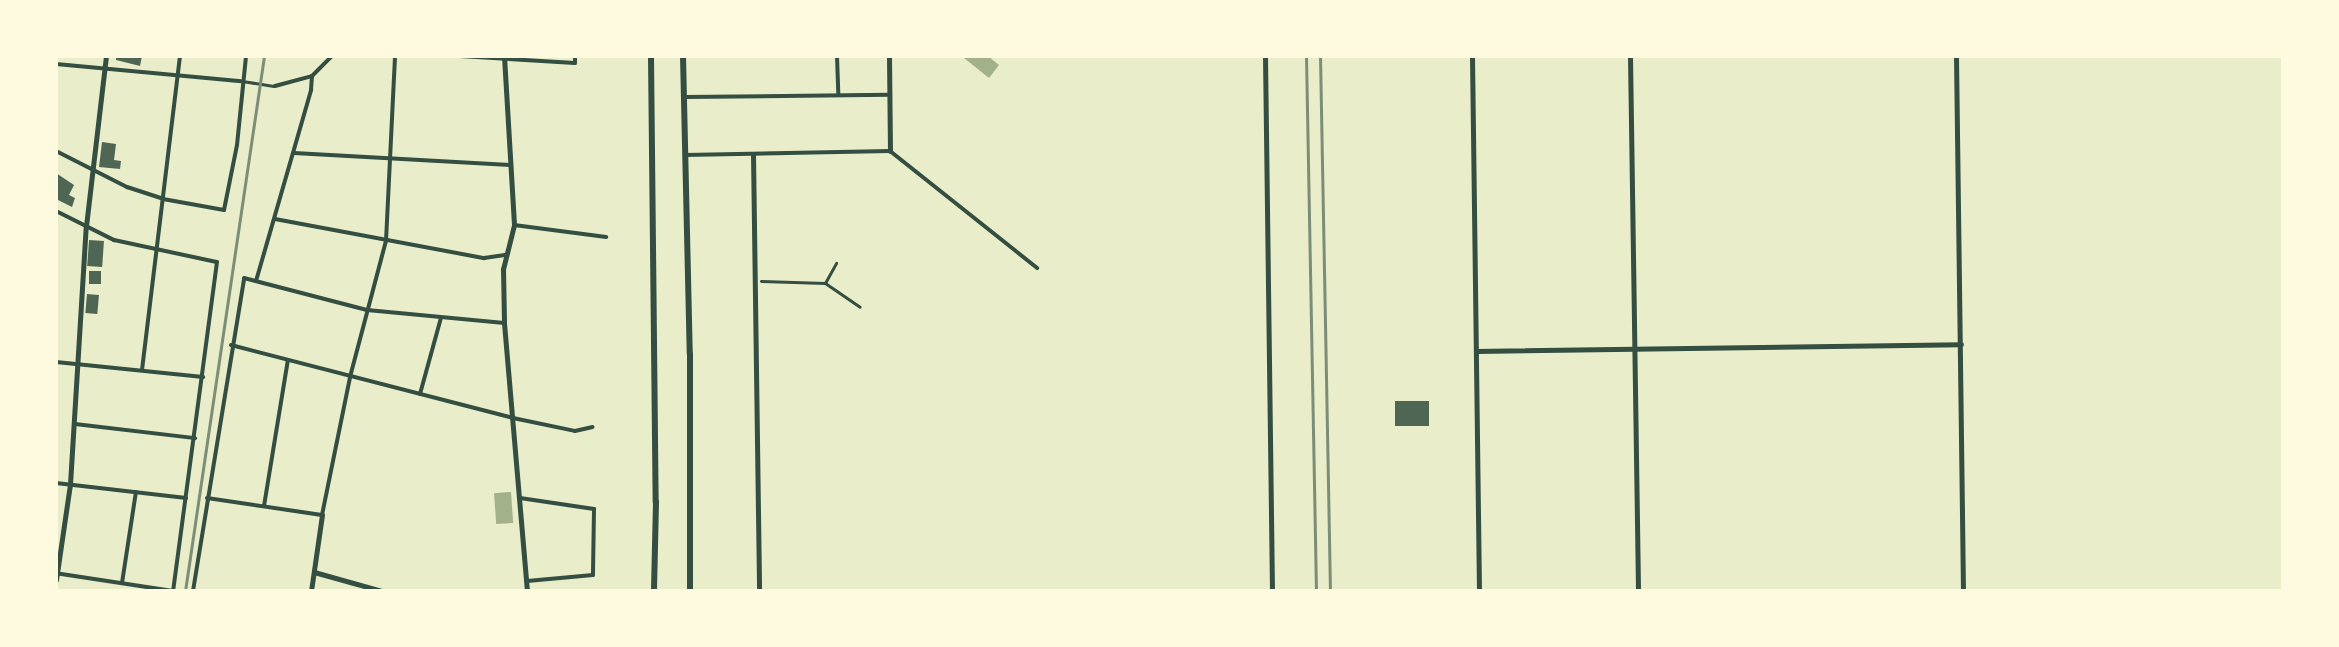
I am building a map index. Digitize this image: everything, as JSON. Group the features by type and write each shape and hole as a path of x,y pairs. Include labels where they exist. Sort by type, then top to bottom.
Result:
{"highway":[{"path":"651,56 656,490 654,591"},
{"path":"683,56 691,383 690,591"}],"street":[{"path":"56,580 70,484 86,226 106,56"},
{"path":"142,370 180,56"},
{"path":"56,151 163,199 224,210 237,145 246,56"},
{"path":"56,64 275,86 312,76 332,56"},
{"path":"311,591 322,515 350,377 386,241 395,56"},
{"path":"459,56 575,63 575,56"},
{"path":"837,56 838,94"},
{"path":"889,56 890,151"},
{"path":"1265,56 1272,591"},
{"path":"1472,56 1479,591"},
{"path":"1630,56 1638,591"},
{"path":"1956,56 1963,591"},
{"path":"504,57 514,225 505,255 504,323 527,591"},
{"path":"256,281 294,153 312,76"},
{"path":"685,97 889,95"},
{"path":"685,155 890,151 1037,268"},
{"path":"294,153 511,165"},
{"path":"753,154 759,591"},
{"path":"56,211 114,240 157,252 217,262 173,591 56,573"},
{"path":"275,219 484,258 505,255"},
{"path":"514,225 606,237"},
{"path":"825,283 836,263"},
{"path":"193,591 239,288 244,278 367,310 504,323"},
{"path":"761,281 825,283 860,307"},
{"path":"420,394 441,318"},
{"path":"1476,351 1961,344"},
{"path":"231,345 513,418 575,431 593,427"},
{"path":"264,506 288,360"},
{"path":"56,362 203,377"},
{"path":"74,424 195,438"},
{"path":"56,483 186,498"},
{"path":"122,583 136,492"},
{"path":"207,498 322,515"},
{"path":"520,498 594,509 593,575 527,581"},
{"path":"314,572 382,591"}],"shaded area":[{"path":"988,56 999,65 989,78 964,58"},
{"path":"511,492 513,523 496,524 494,493"}],"building":[{"path":"116,56 142,56 140,66 116,60"},
{"path":"102,142 116,144 114,160 121,161 120,169 99,167"},
{"path":"56,173 74,185 69,195 75,198 72,207 56,199"},
{"path":"89,240 104,241 102,267 87,266"},
{"path":"89,271 101,271 101,284 89,284"},
{"path":"87,294 99,295 97,314 85,313"},
{"path":"1395,401 1429,401 1429,426 1395,426"}],"railway":[{"path":"185,591 264,56"},
{"path":"1306,56 1316,591"},
{"path":"1320,56 1330,591"}]}
